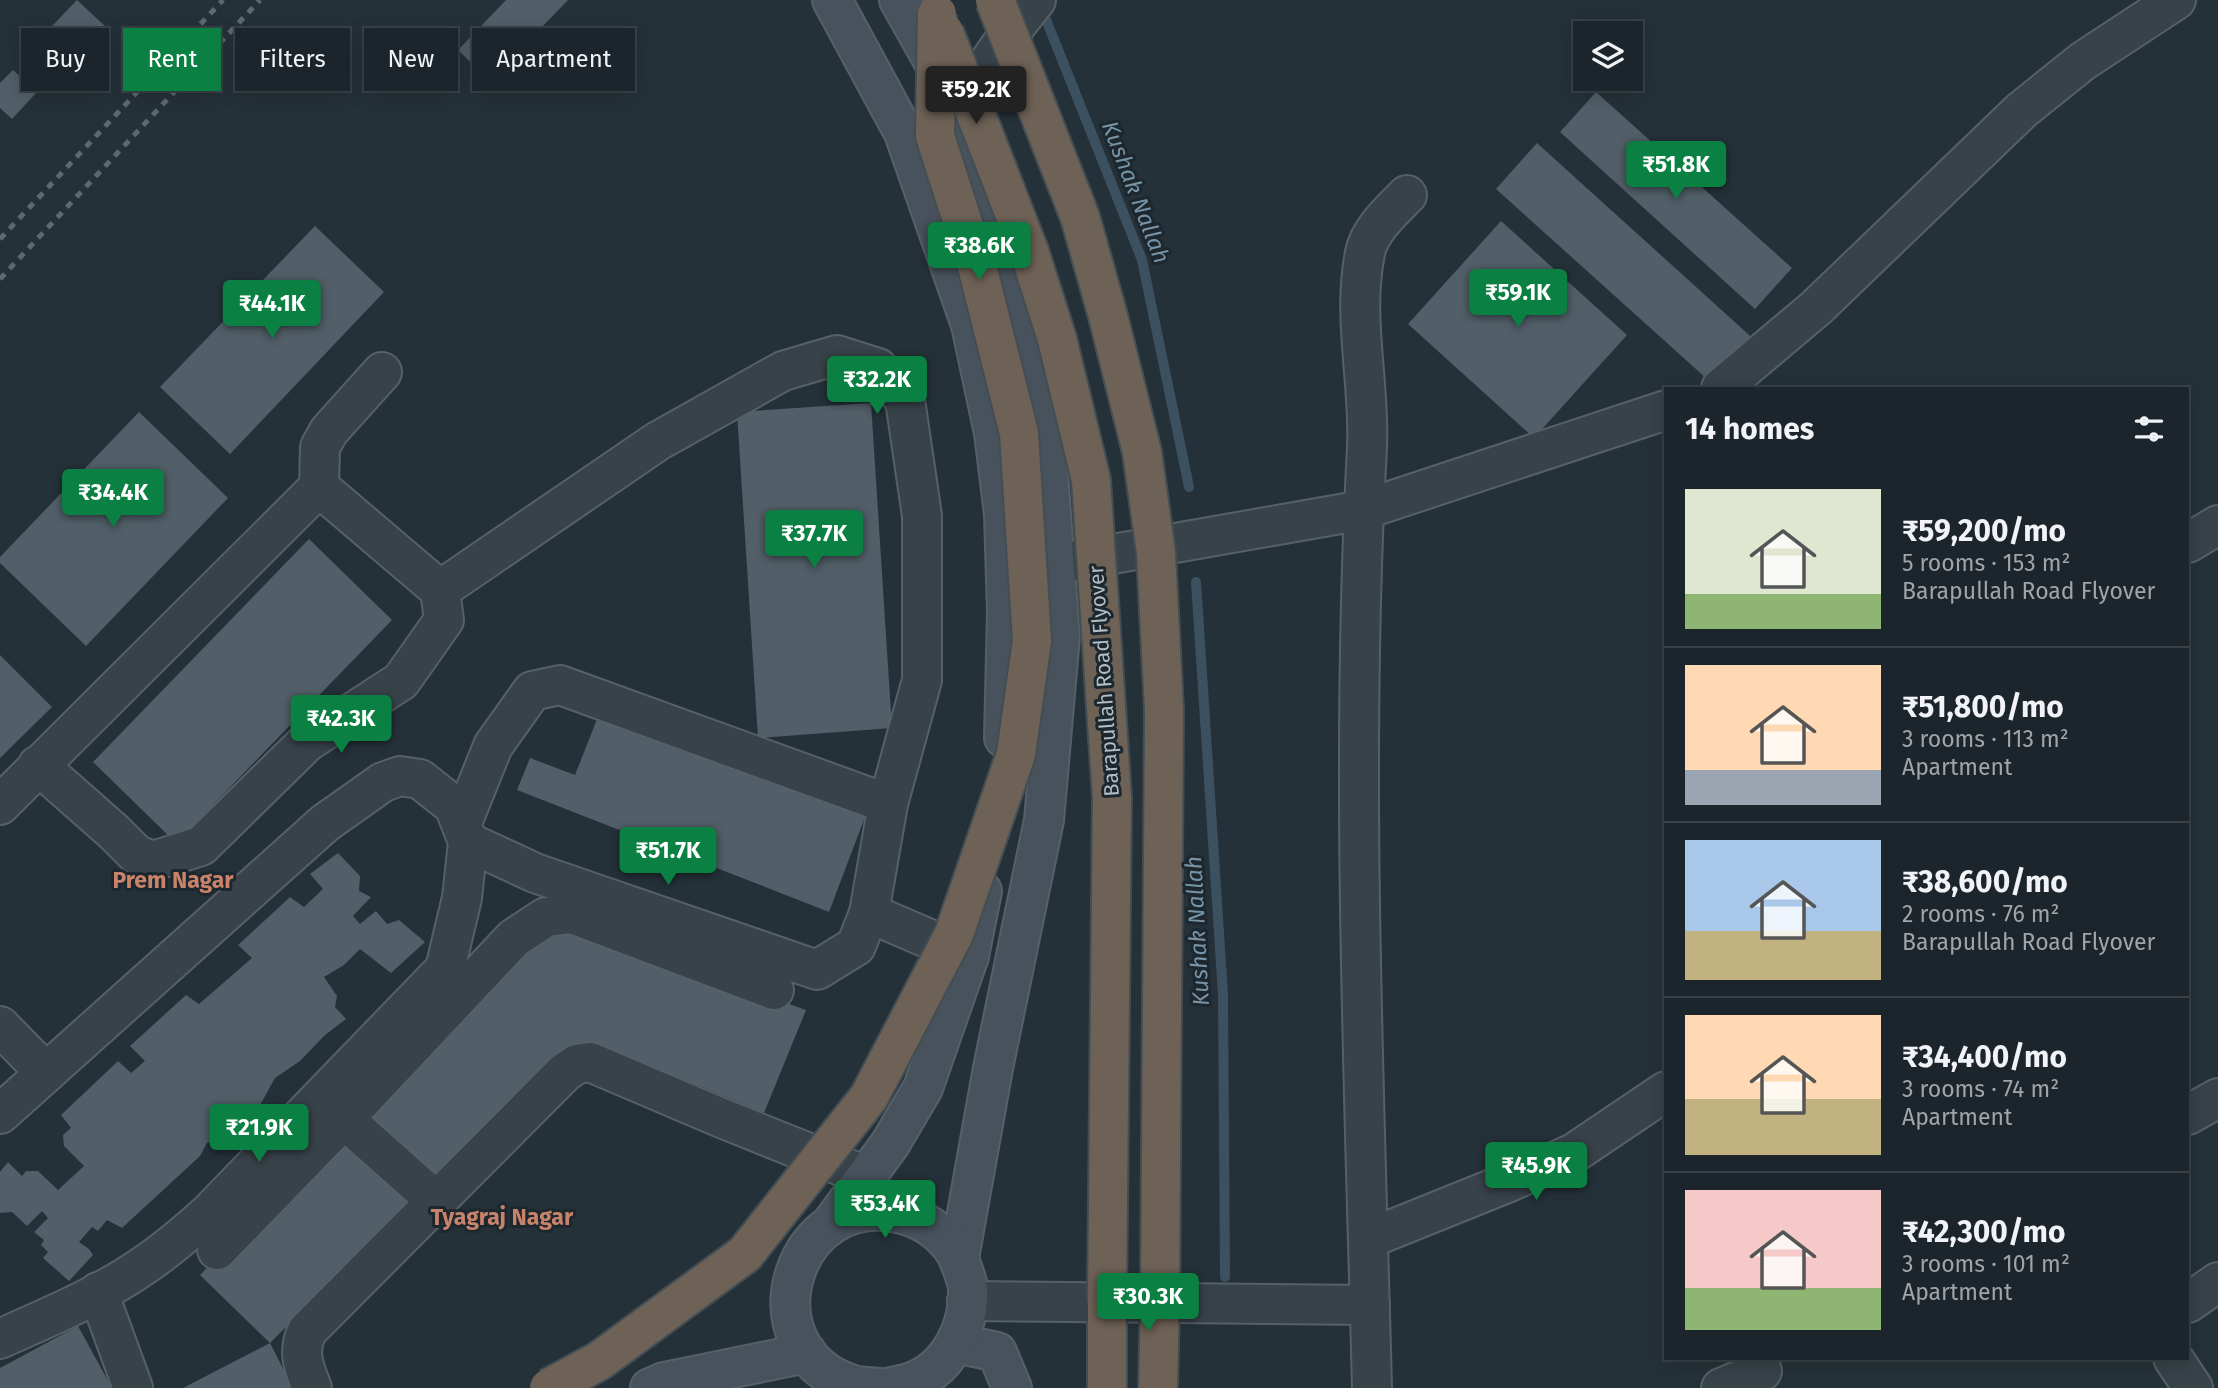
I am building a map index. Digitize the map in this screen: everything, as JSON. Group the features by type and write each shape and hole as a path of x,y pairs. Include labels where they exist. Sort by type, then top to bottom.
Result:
{"highway":[{"path":"995,0 1080,217 1142,452 1156,553 1164,710 1158,1388"},
{"path":"548,1388 600,1361 745,1254 869,1097 954,934 1016,754 1032,640 1019,433 978,270 935,135 934,7"},
{"name":"Barapullah Road Flyover","path":"934,7 1029,251 1056,339 1091,480 1112,798 1107,1388"}],"street":[{"path":"832,0 904,133 971,325 994,433 1004,514 1006,703 1002,760 986,873 969,956 923,1088 890,1144 832,1223 810,1242 795,1268 789,1297 793,1326 807,1353 828,1373 854,1385 900,1386 937,1366 956,1343 967,1316 968,1286 959,1258 941,1234 917,1218 889,1210 859,1212 832,1223"},
{"path":"899,0 957,103 1034,363 1045,433 1056,564 1059,636 1044,820 993,1068 959,1258"},
{"path":"904,133 957,103 978,81 991,58 1036,0"},
{"path":"1722,387 1816,308 2022,110 2083,61 2176,0"},
{"path":"1372,1388 1360,982 1361,561 1367,440 1360,282 1366,248 1385,216 1407,195"},
{"path":"0,1114 325,823 383,782 401,776 419,779 454,806 465,832 535,873 817,970 856,946 869,913 888,804 922,680 922,516 905,400 878,368 837,355 783,371 658,441 440,590"},
{"path":"0,805 319,487 320,447 329,430 383,372"},
{"path":"1056,564 1363,510 1661,420"},
{"path":"38,765 137,855 153,861 201,846 307,742 401,681 443,620 440,590 319,487"},
{"path":"2189,541 2218,525"},
{"path":"0,1339 143,1267 210,1213 445,969 463,898 465,832 493,747 532,691 560,685 888,804"},
{"path":"869,913 969,956"},
{"path":"217,1250 514,938 546,917 572,914 775,990"},
{"path":"0,1026 46,1073"},
{"path":"312,1388 302,1360 302,1342 307,1331 435,1200 565,1072 577,1064 590,1062 866,1176"},
{"path":"1368,1239 1574,1153 1664,1092"},
{"path":"2189,1114 2218,1098"},
{"path":"344,1119 435,1200"},
{"path":"2189,1302 2218,1282"},
{"path":"98,1292 134,1388"},
{"path":"967,1301 1370,1305"},
{"path":"956,1343 997,1352 1012,1388"},
{"path":"650,1388 664,1382 807,1353"},
{"path":"2174,1360 2193,1388"},
{"path":"1721,1388 1762,1371"}],"building":[{"path":"77,0 106,27 105,28 50,28"},
{"path":"506,0 568,0 541,28 479,28"},
{"path":"472,35 472,64 458,50"},
{"path":"13,70 21,77 21,91 37,92 12,119 0,108 0,83"},
{"path":"1596,92 1792,268 1755,309 1560,132"},
{"path":"1537,143 1758,343 1716,387 1496,189"},
{"path":"1501,221 1627,335 1534,438 1408,324"},
{"path":"315,226 384,292 230,454 160,387"},
{"path":"871,403 892,728 758,738 737,412"},
{"path":"139,412 228,498 86,646 0,563 0,557"},
{"path":"309,539 392,620 176,843 93,762"},
{"path":"0,655 52,707 0,758"},
{"path":"599,714 865,817 829,912 517,790 530,758 575,775"},
{"path":"338,853 360,876 359,891 371,897 353,916 360,924 376,911 387,924 399,920 425,942 391,973 360,949 344,965 324,977 337,996 335,1007 346,1019 325,1035 300,1061 275,1078 259,1107 248,1110 230,1132 207,1143 200,1156 122,1228 107,1220 98,1231 92,1227 79,1242 93,1255 69,1281 43,1258 48,1252 41,1245 44,1240 34,1232 48,1218 42,1211 27,1226 12,1212 0,1213 0,1172 8,1162 22,1176 26,1171 38,1171 58,1190 84,1166 64,1146 63,1135 71,1128 61,1115 118,1061 131,1073 145,1061 130,1046 186,995 199,1004 252,958 238,945 290,897 304,907 323,889 310,874"},
{"path":"561,924 806,1010 764,1113 601,1045 566,1052 432,1189 356,1112 521,942"},
{"path":"343,1130 413,1199 270,1343 200,1275"},
{"path":"78,1326 112,1388 0,1388 0,1368"},
{"path":"270,1343 293,1388 183,1388"}],"waterway":[{"name":"Kushak Nallah","path":"1041,7 1142,260 1189,487"},
{"name":"Kushak Nallah","path":"1196,582 1223,994 1225,1277"}],"railway":[{"path":"0,239 223,0"},
{"path":"0,279 260,0"}],"district":[{"name":"Prem Nagar","path":"173,880"},
{"name":"Tyagraj Nagar","path":"502,1217"}]}
